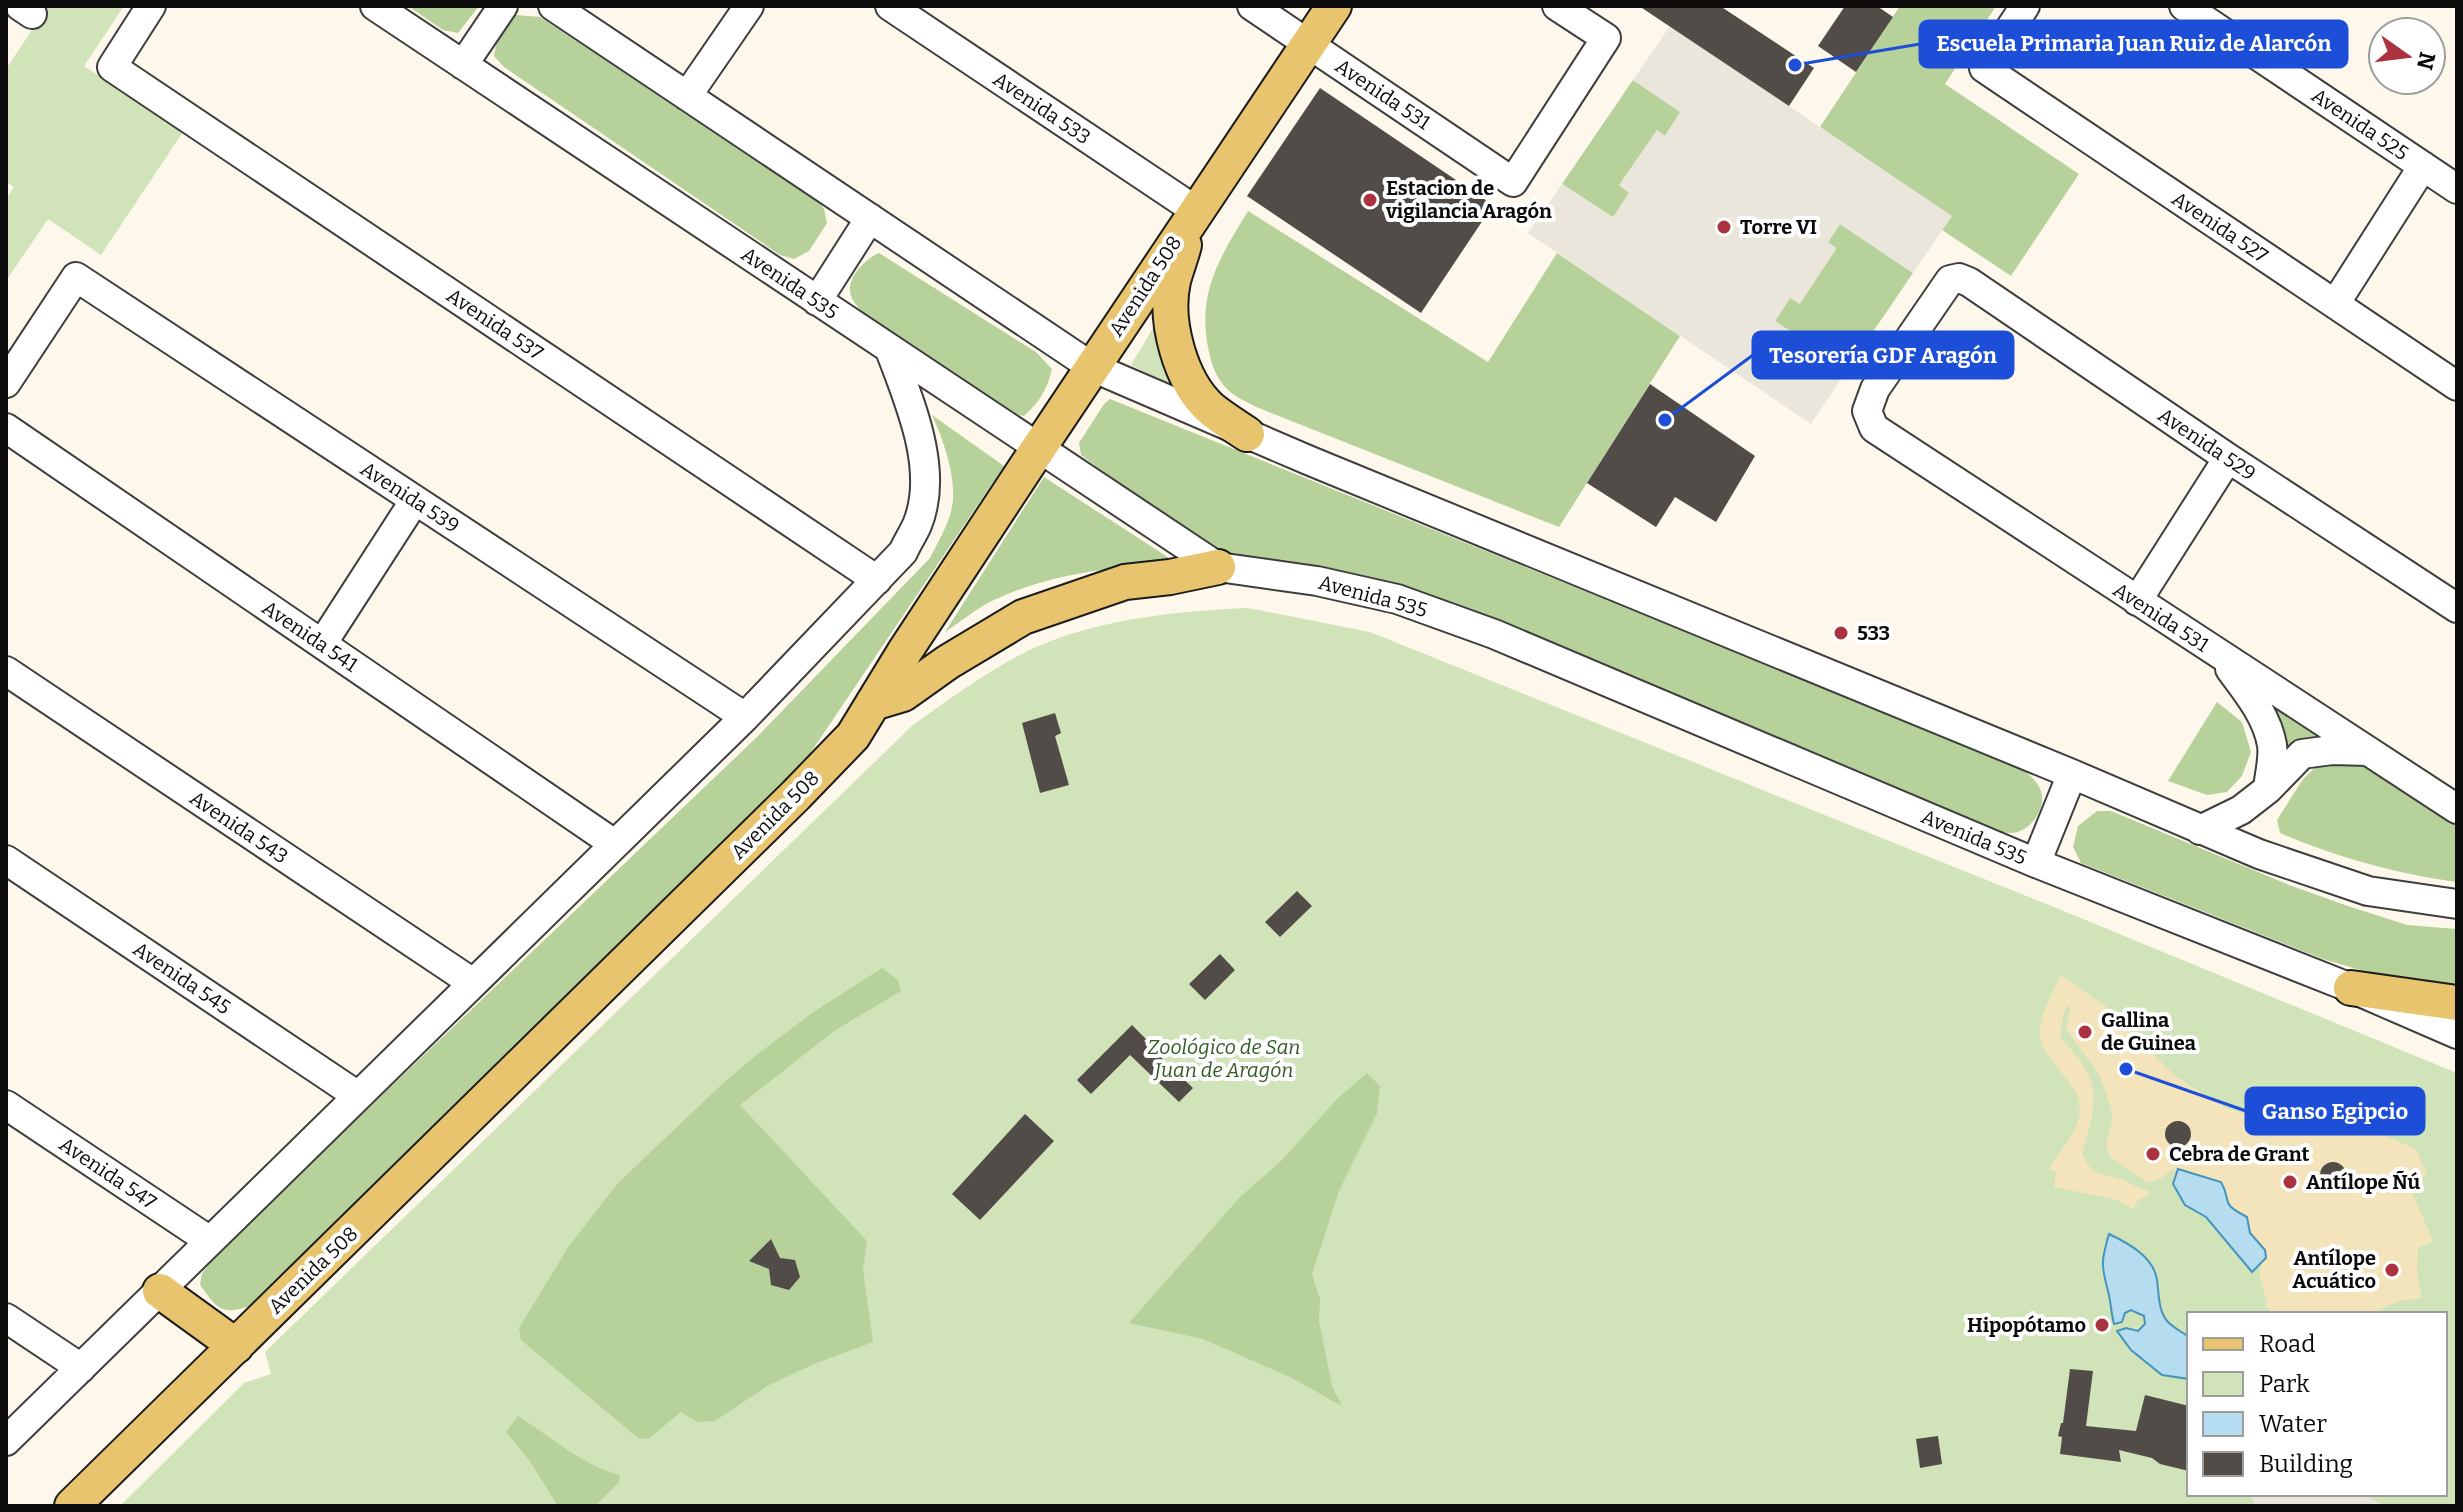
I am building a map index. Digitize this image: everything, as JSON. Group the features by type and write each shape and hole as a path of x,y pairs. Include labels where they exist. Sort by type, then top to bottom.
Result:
{"main road":[{"name":"Avenida 508","path":"72,1506 853,736 1195,210 1334,6"},
{"path":"1195,210 1172,283 1177,349 1191,383 1210,408 1247,434"},
{"path":"873,703 903,694 948,662 1023,617 1125,582 1218,567"},
{"path":"2351,988 2457,1003"},
{"path":"160,1291 236,1346"}],"street":[{"name":"Avenida 537","path":"151,6 112,67 877,580"},
{"name":"Avenida 535","path":"375,6 1218,567 1317,581 1397,599 1494,634 2036,863 2351,988 2457,1034"},
{"path":"463,65 503,6"},
{"path":"553,6 1092,367 2259,854 2368,891 2457,904"},
{"path":"687,96 749,6"},
{"name":"Avenida 533","path":"890,6 1195,210"},
{"name":"Avenida 531","path":"1252,6 1513,182 1606,38 1557,6"},
{"name":"Avenida 527","path":"2025,6 1984,68 2457,386"},
{"name":"Avenida 525","path":"2184,6 2457,189"},
{"path":"2335,304 2423,166"},
{"path":"817,301 870,218"},
{"name":"Avenida 539","path":"6,383 76,277 745,717"},
{"name":"Avenida 529","path":"1869,421 1867,411 1875,389 1940,291 1950,280 1959,278 1979,287 2228,458 2457,608"},
{"path":"6,1441 745,717 903,552 918,523 924,492 922,446 890,350"},
{"name":"Avenida 531","path":"1869,421 1874,428 2457,809"},
{"name":"Avenida 541","path":"6,428 613,843"},
{"path":"2137,601 2228,458"},
{"path":"322,644 415,500"},
{"path":"2220,655 2255,703 2266,724 2272,747 2268,789"},
{"name":"Avenida 543","path":"6,671 473,983"},
{"path":"2200,830 2241,810 2268,789 2302,754 2332,750 2368,751"},
{"path":"2036,863 2072,774"},
{"name":"Avenida 545","path":"6,860 358,1096"},
{"name":"Avenida 547","path":"6,1105 210,1241"},
{"path":"6,1318 81,1368"}],"green space":[{"path":"48,6 124,6 84,66 183,132 101,255 48,219 6,281 6,199 14,187 6,182 6,69"},
{"path":"408,6 479,6 458,33 443,30"},
{"path":"1900,6 1996,6 1945,84 2079,174 2011,276 1942,230 1951,216 1820,127"},
{"path":"516,15 540,17 814,194 824,209 827,223 809,251 794,259 780,255 504,67 494,56 497,39"},
{"path":"1633,80 1681,112 1665,136 1657,131 1620,185 1630,192 1613,218 1562,184"},
{"path":"1248,211 1488,362 1557,253 1680,336 1559,527 1256,407 1229,391 1218,378 1209,352 1206,312 1219,261"},
{"path":"1840,224 1913,273 1847,370 1775,321 1790,298 1800,303 1836,249 1828,242"},
{"path":"879,253 1036,352 1052,369 1042,395 1024,416 1012,413 863,314 851,296 851,283 862,265"},
{"path":"1156,323 1178,389 1131,365"},
{"path":"1110,399 2020,767 2040,788 2040,809 2023,830 2011,833 2000,831 1441,602 1249,563 1200,543 1081,455 1079,443"},
{"path":"932,415 1004,466 809,755 776,792 250,1306 225,1310 215,1304 200,1285 202,1273 226,1244 758,736 930,558 947,523 953,500 947,456"},
{"path":"1044,477 1180,565 1130,567 1057,578 1009,593 986,604 945,632"},
{"name":"Zoológico de San Juan de Aragón","path":"1248,608 1370,632 2457,1073 2457,1506 120,1506 244,1383 271,1374 265,1352 914,724 1000,666 1037,647 1103,625 1175,613"},
{"path":"2270,701 2332,738 2281,760"},
{"path":"2217,702 2242,722 2251,752 2242,776 2227,792 2207,795 2168,781"},
{"path":"2346,760 2367,768 2457,824 2457,882 2367,864 2280,833 2277,820 2303,779 2318,765"},
{"path":"2097,811 2111,811 2289,885 2348,906 2407,925 2457,929 2457,988 2387,978 2323,959 2081,863 2073,847 2078,826"},
{"path":"882,968 898,980 901,991 834,1031 740,1105 867,1241 863,1270 873,1342 769,1385 715,1421 697,1422 681,1412 648,1439 638,1438 521,1340 519,1328 569,1246 617,1184 755,1056 812,1013"},
{"path":"1367,1073 1380,1086 1377,1113 1339,1191 1312,1274 1320,1299 1319,1321 1332,1386 1342,1406 1292,1378 1203,1339 1129,1323 1240,1197 1281,1161 1337,1099"},
{"path":"518,1416 580,1458 620,1475 619,1482 595,1506 558,1506 529,1460 506,1432"}],"sand":[{"path":"2060,974 2104,1005 2175,1076 2226,1108 2280,1125 2385,1136 2416,1149 2427,1174 2408,1183 2433,1241 2418,1248 2417,1272 2422,1298 2400,1301 2374,1312 2272,1312 2266,1308 2260,1278 2262,1245 2250,1233 2247,1217 2225,1201 2221,1182 2183,1170 2171,1170 2162,1178 2148,1183 2110,1157 2106,1145 2113,1118 2099,1074 2066,1029 2071,1003 2064,1011 2060,1038 2084,1066 2093,1091 2091,1119 2082,1154 2091,1168 2100,1174 2150,1192 2138,1200 2134,1209 2114,1199 2054,1187 2056,1172 2049,1170 2074,1131 2079,1116 2075,1092 2041,1040 2041,1020"}],"shaded area":[{"path":"1670,26 1952,216 1913,273 1840,224 1828,242 1836,248 1800,304 1790,298 1775,321 1847,370 1811,424 1528,233 1562,184 1613,217 1629,193 1619,185 1657,130 1665,136 1680,112 1633,80"},
{"path":"2251,1496 2367,1496 2384,1506 2256,1506"}],"water":[{"path":"2178,1169 2221,1182 2229,1205 2247,1217 2250,1233 2265,1250 2266,1258 2252,1272 2206,1217 2185,1205 2173,1184"},
{"path":"2109,1234 2132,1246 2151,1264 2162,1313 2168,1322 2187,1336 2187,1379 2162,1375 2131,1350 2117,1331 2126,1328 2138,1331 2145,1324 2144,1316 2131,1310 2125,1313 2122,1322 2114,1324 2103,1257"}],"building":[{"path":"1639,6 1720,6 1814,68 1789,106"},
{"path":"1845,6 1877,6 1893,17 1856,72 1818,46"},
{"name":"Estacion de vigilancia Aragón","path":"1320,88 1493,205 1421,313 1247,196"},
{"path":"1650,384 1755,456 1716,522 1675,497 1656,527 1587,483"},
{"path":"1055,713 1061,733 1055,736 1069,785 1040,793 1022,723"},
{"path":"1297,891 1312,906 1280,937 1265,922"},
{"path":"1220,954 1235,970 1205,1000 1189,984"},
{"path":"1132,1025 1146,1039 1144,1041 1193,1088 1179,1102 1130,1055 1091,1094 1077,1080"},
{"path":"1025,1114 1054,1141 980,1220 952,1194"},
{"path":"2178,1121 2187,1125 2191,1134 2187,1143 2178,1147 2169,1143 2165,1134 2169,1125"},
{"path":"2333,1162 2342,1166 2346,1175 2342,1184 2333,1188 2324,1184 2320,1175 2324,1166"},
{"path":"771,1239 780,1258 795,1260 800,1277 789,1290 771,1285 769,1269 749,1261"},
{"path":"2070,1369 2093,1371 2086,1426 2136,1431 2145,1395 2187,1406 2187,1471 2119,1450 2121,1462 2060,1454 2062,1437 2058,1436 2063,1423"},
{"path":"1938,1436 1942,1464 1920,1468 1916,1439"}],"place":[{"name":"Escuela Primaria Juan Ruiz de Alarcón","path":"1795,65"},
{"name":"Estacion de vigilancia Aragón","path":"1370,200"},
{"name":"Torre VI","path":"1724,227"},
{"name":"Tesorería GDF Aragón","path":"1665,420"},
{"name":"533","path":"1841,633"},
{"name":"Gallina de Guinea","path":"2085,1032"},
{"name":"Ganso Egipcio","path":"2126,1069"},
{"name":"Cebra de Grant","path":"2153,1154"},
{"name":"Antílope Ñú","path":"2290,1182"},
{"name":"Antílope Acuático","path":"2392,1270"},
{"name":"Hipopótamo","path":"2102,1325"}]}
